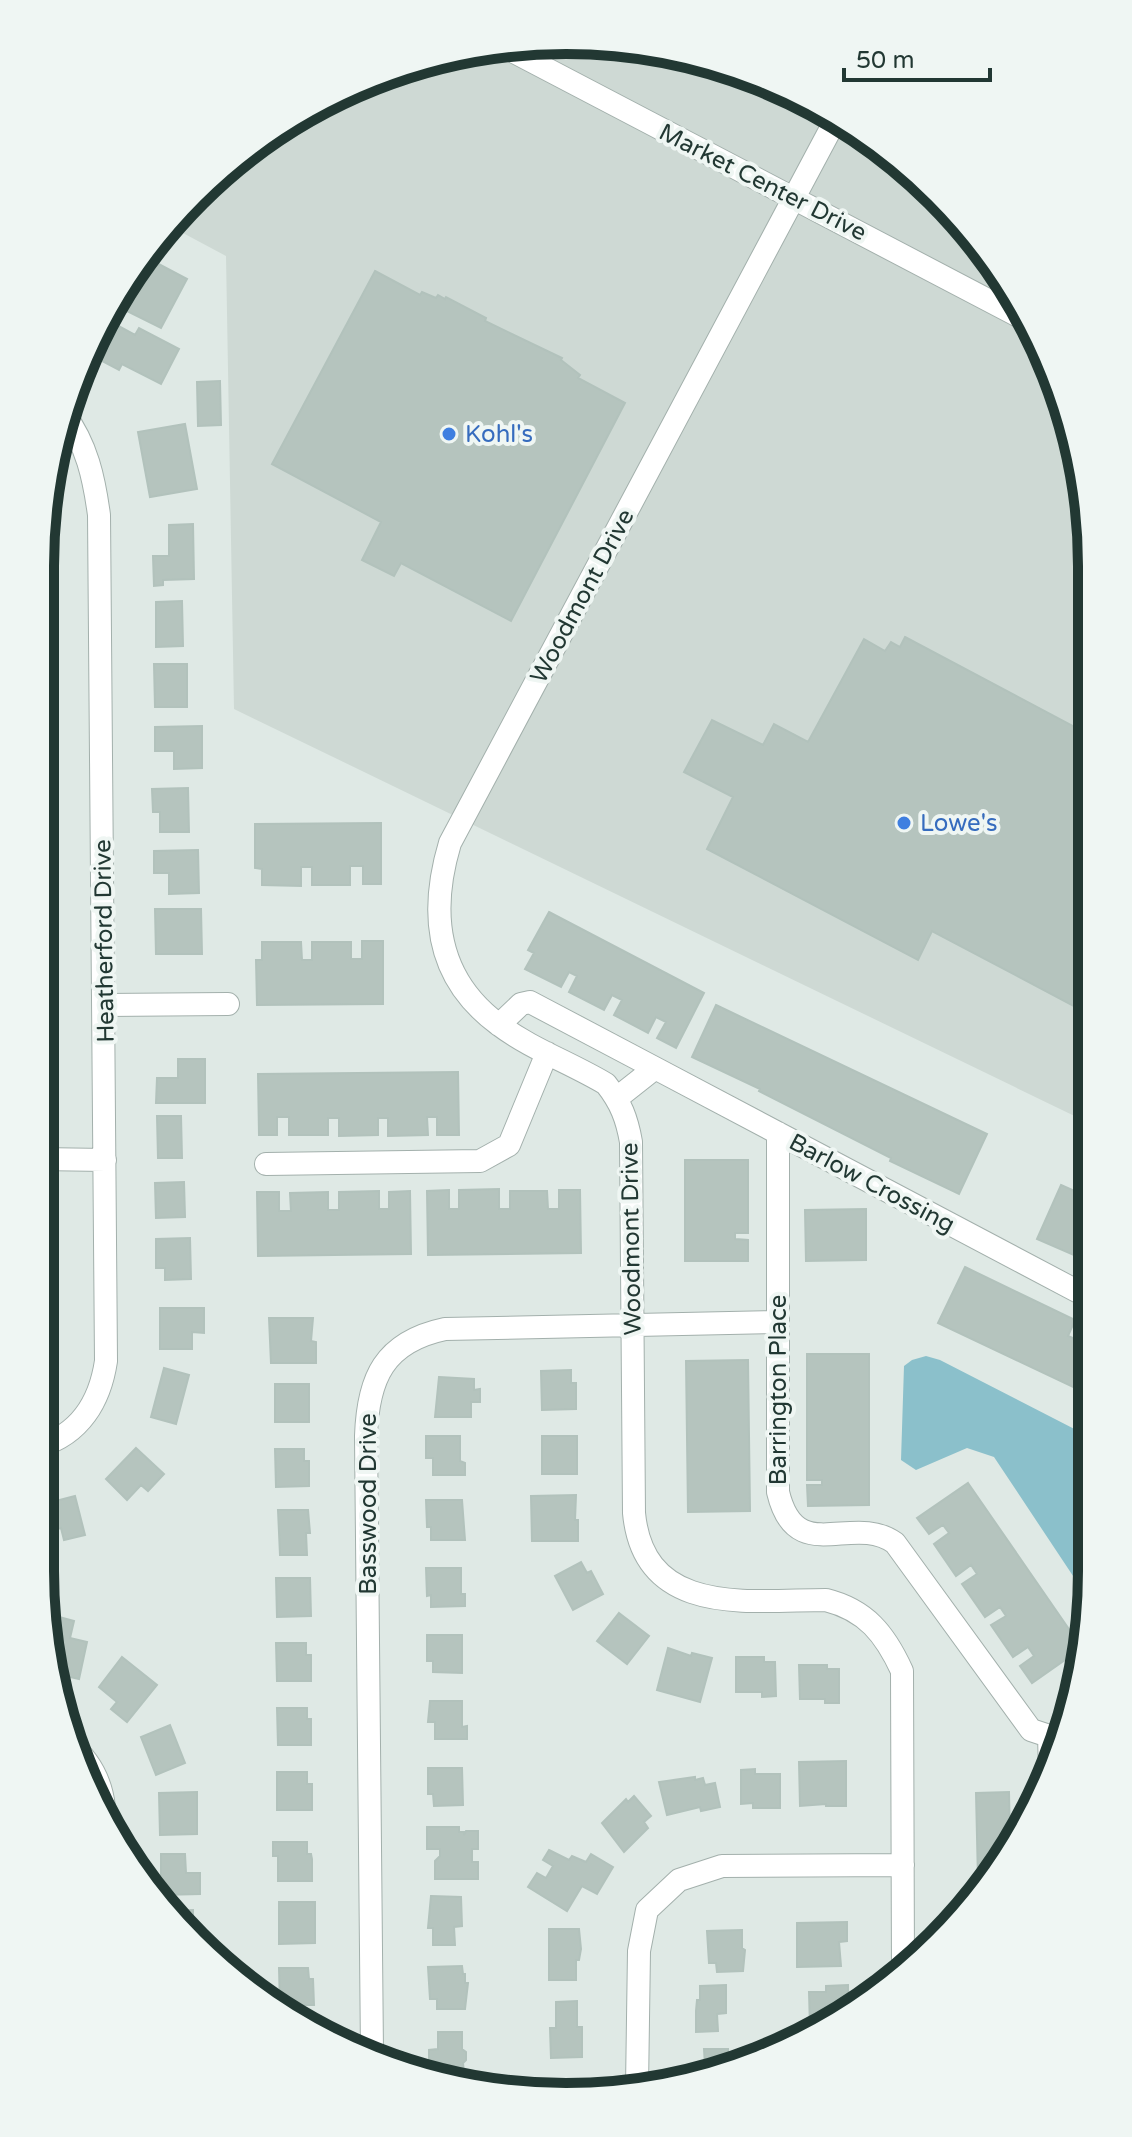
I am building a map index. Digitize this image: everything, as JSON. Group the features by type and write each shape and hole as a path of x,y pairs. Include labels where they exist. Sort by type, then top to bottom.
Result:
{"street":[{"name":"Market Center Drive","path":"522,56 1010,311"},
{"name":"Woodmont Drive","path":"831,129 450,843 442,868 438,915 449,965 470,999 499,1025 606,1084 626,1117 631,1142 634,1513 636,1530 654,1566 666,1580 701,1597 721,1601 826,1600 843,1604 862,1614 879,1630 902,1671 903,1957"},
{"name":"Heatherford Drive","path":"54,1440 85,1416 100,1391 104,1376 105,1005 99,515 87,456 73,427"},
{"name":"Barlow Crossing","path":"499,1025 521,1004 530,1002 1078,1292"},
{"path":"105,1005 228,1004"},
{"path":"266,1164 480,1161 509,1145 547,1053"},
{"path":"617,1098 655,1068"},
{"name":"Barrington Place","path":"778,1133 778,1492 782,1511 791,1524 806,1533 870,1533 885,1536 895,1543 1031,1730 1051,1735"},
{"path":"54,1159 105,1160"},
{"name":"Basswood Drive","path":"372,2045 366,1436 367,1405 374,1382 385,1363 399,1349 421,1334 445,1329 777,1322"},
{"path":"637,2078 639,1951 647,1910 679,1880 722,1866 903,1865"}],"shaded area":[{"path":"533,55 633,58 699,71 731,81 792,107 850,140 904,181 928,204 951,228 992,282 1025,340 1061,433 1074,499 1078,566 1078,1118 234,709 226,256 179,231 228,181 282,140 340,107 401,81 466,64"}],"water":[{"path":"926,1356 940,1360 1078,1431 1078,1583 994,1457 967,1448 916,1470 901,1460 904,1366"}],"building":[{"path":"154,262 187,279 161,328 125,310"},
{"name":"Kohl's","path":"375,271 420,295 422,292 436,298 438,295 446,297 486,318 485,321 562,358 580,375 578,378 625,403 511,621 401,563 394,576 362,560 381,522 272,464"},
{"path":"115,324 135,335 139,328 179,349 161,384 122,364 119,370 98,359"},
{"path":"220,381 221,425 198,426 197,382"},
{"path":"185,424 197,489 150,497 138,432"},
{"path":"193,524 194,579 163,580 163,585 154,586 153,556 169,556 169,525"},
{"path":"182,601 183,646 156,647 156,602"},
{"name":"Lowe's","path":"905,637 1078,729 1078,1008 932,931 918,960 707,849 733,797 684,772 712,720 763,745 774,724 808,742 864,639 885,651 891,642 900,647"},
{"path":"154,664 187,664 187,707 155,707"},
{"path":"202,726 202,768 174,769 174,751 155,751 155,727"},
{"path":"188,788 189,832 160,832 160,812 153,812 152,789"},
{"path":"381,823 381,884 363,884 363,866 350,866 350,885 312,885 312,867 301,867 301,886 262,885 262,869 255,868 255,824"},
{"path":"198,850 199,893 169,894 169,873 154,873 154,851"},
{"path":"155,909 201,909 202,954 156,954"},
{"path":"549,912 704,993 676,1048 657,1038 666,1022 656,1017 648,1033 614,1015 622,1000 612,995 604,1010 569,992 577,976 569,972 561,987 525,969 534,953 528,950"},
{"path":"362,941 383,941 383,1004 257,1005 256,960 262,960 262,942 301,942 302,960 312,960 312,942 351,942 351,959 362,959"},
{"path":"716,1005 987,1134 959,1194 890,1161 891,1158 760,1089 692,1057"},
{"path":"178,1059 205,1059 205,1103 156,1103 157,1078 178,1078"},
{"path":"458,1072 459,1135 437,1135 437,1117 427,1117 428,1135 388,1136 388,1118 378,1118 378,1135 339,1136 339,1118 328,1118 328,1135 289,1135 289,1117 277,1117 277,1135 259,1135 258,1074"},
{"path":"157,1116 181,1116 182,1158 158,1158"},
{"path":"685,1160 748,1160 748,1233 735,1233 735,1239 748,1240 748,1261 685,1261"},
{"path":"184,1182 185,1217 156,1218 155,1183"},
{"path":"1061,1185 1078,1193 1078,1257 1037,1239"},
{"path":"499,1189 499,1209 510,1209 510,1191 547,1191 548,1209 559,1209 559,1190 580,1190 581,1253 428,1255 427,1191 449,1190 449,1209 459,1209 459,1190"},
{"path":"379,1191 379,1209 389,1209 389,1192 410,1191 411,1254 258,1256 257,1192 279,1192 279,1211 291,1211 290,1193 328,1192 328,1210 339,1210 339,1192"},
{"path":"866,1209 866,1260 806,1261 805,1210"},
{"path":"190,1238 191,1279 165,1280 165,1268 156,1268 156,1239"},
{"path":"965,1267 1075,1320 1068,1336 1075,1339 1078,1332 1078,1389 938,1323"},
{"path":"160,1308 204,1308 204,1333 192,1332 192,1349 160,1349"},
{"path":"269,1318 313,1318 311,1341 316,1342 316,1363 271,1363"},
{"path":"807,1354 869,1354 869,1505 808,1506 807,1485 822,1485 822,1480 807,1480"},
{"path":"748,1360 750,1511 688,1512 686,1361"},
{"path":"164,1368 189,1375 176,1424 151,1417"},
{"path":"571,1370 571,1383 576,1383 576,1409 542,1410 541,1371"},
{"path":"439,1377 474,1379 474,1390 480,1389 480,1402 471,1402 471,1417 435,1417"},
{"path":"275,1384 309,1384 309,1422 275,1422"},
{"path":"426,1436 460,1436 460,1461 465,1463 465,1475 433,1475 433,1458 426,1458"},
{"path":"542,1436 577,1436 577,1474 542,1474"},
{"path":"136,1448 164,1474 148,1491 141,1485 127,1500 106,1479"},
{"path":"275,1449 304,1449 304,1461 309,1461 309,1486 276,1487"},
{"path":"968,1483 1074,1637 1071,1656 1032,1683 1020,1666 1034,1656 1028,1647 1013,1657 991,1625 1006,1616 1000,1607 985,1617 962,1584 977,1574 971,1565 956,1576 934,1544 949,1533 943,1525 929,1534 917,1518"},
{"path":"576,1495 578,1541 532,1541 531,1496"},
{"path":"75,1496 85,1535 64,1540 61,1528 54,1530 54,1501"},
{"path":"426,1500 462,1500 465,1540 431,1540"},
{"path":"278,1510 308,1510 310,1533 306,1533 307,1555 280,1555"},
{"path":"581,1562 587,1573 591,1571 603,1594 573,1610 555,1576"},
{"path":"426,1568 461,1568 461,1594 465,1594 465,1606 431,1607 431,1595 427,1596"},
{"path":"276,1578 310,1578 311,1616 277,1617"},
{"path":"619,1613 649,1636 627,1664 597,1641"},
{"path":"56,1616 74,1621 70,1638 87,1642 79,1679 65,1676"},
{"path":"427,1635 462,1635 462,1673 433,1672 433,1661 427,1661"},
{"path":"276,1643 306,1643 306,1655 311,1655 311,1681 277,1681"},
{"path":"668,1648 691,1656 692,1653 712,1658 700,1702 657,1690"},
{"path":"122,1657 157,1685 127,1722 111,1709 117,1702 99,1687"},
{"path":"736,1657 764,1657 764,1662 775,1662 776,1696 762,1697 762,1692 736,1692"},
{"path":"799,1665 827,1665 827,1669 839,1669 839,1703 825,1703 825,1699 800,1699"},
{"path":"430,1701 462,1701 462,1727 467,1726 467,1739 435,1739 435,1722 428,1722"},
{"path":"277,1708 307,1708 307,1719 311,1719 311,1745 278,1745"},
{"path":"170,1725 185,1763 156,1775 141,1737"},
{"path":"846,1761 846,1806 800,1806 799,1762"},
{"path":"428,1768 462,1768 463,1805 434,1806 433,1794 428,1794"},
{"path":"755,1769 755,1774 780,1774 780,1808 753,1808 753,1803 741,1804 741,1770"},
{"path":"277,1772 307,1772 307,1784 312,1784 312,1810 277,1810"},
{"path":"695,1777 695,1780 703,1778 705,1785 715,1783 720,1807 701,1811 700,1807 667,1815 659,1782"},
{"path":"197,1792 197,1834 160,1835 159,1793"},
{"path":"1009,1792 1010,1826 978,1875 976,1793"},
{"path":"634,1796 651,1816 644,1822 648,1828 624,1852 602,1823 626,1799 628,1802"},
{"path":"427,1827 459,1827 459,1832 464,1832 464,1835 466,1831 478,1831 478,1849 472,1849 472,1862 478,1862 478,1879 435,1879 435,1861 440,1856 440,1849 427,1849"},
{"path":"273,1842 307,1842 307,1854 311,1854 312,1859 312,1881 278,1881 278,1856 273,1856"},
{"path":"549,1850 569,1860 572,1856 586,1862 591,1854 613,1867 597,1894 582,1886 567,1911 528,1887 537,1873 546,1878 553,1866 543,1860"},
{"path":"161,1854 185,1854 186,1873 200,1873 200,1894 170,1895 161,1884"},
{"path":"431,1896 461,1897 462,1926 454,1927 455,1945 433,1945 433,1928 428,1928"},
{"path":"279,1902 315,1902 315,1943 279,1944"},
{"path":"182,1910 193,1910 193,1922"},
{"path":"847,1922 847,1941 839,1942 841,1966 797,1967 797,1923"},
{"path":"549,1929 579,1929 581,1949 579,1960 576,1960 576,1980 549,1980"},
{"path":"742,1930 742,1948 745,1950 743,1971 717,1972 716,1963 709,1963 707,1931"},
{"path":"462,1966 465,1983 468,1983 465,2009 437,2009 437,1999 430,1999 428,1967"},
{"path":"279,1968 308,1968 309,1979 313,1979 314,2005 295,2005 280,1995"},
{"path":"726,1985 726,2013 717,2014 718,2031 696,2032 700,1986"},
{"path":"848,1985 848,1998 810,2020 809,1992 826,1992 826,1986"},
{"path":"577,2001 577,2027 582,2027 582,2057 551,2058 550,2028 556,2028 556,2002"},
{"path":"438,2032 462,2032 462,2049 466,2052 464,2073 429,2065 429,2050 438,2049"},
{"path":"704,2049 728,2049 728,2057 705,2064"}],"place":[{"name":"Kohl's","path":"449,434"},
{"name":"Lowe's","path":"904,823"}]}
